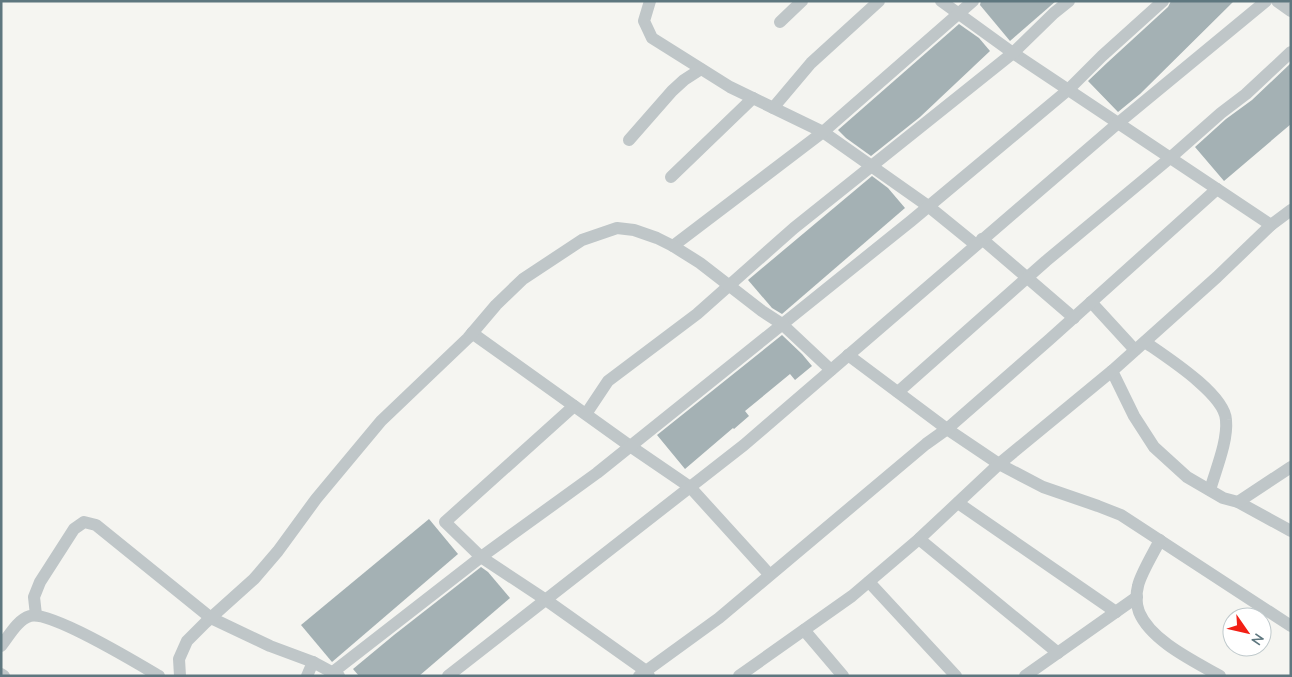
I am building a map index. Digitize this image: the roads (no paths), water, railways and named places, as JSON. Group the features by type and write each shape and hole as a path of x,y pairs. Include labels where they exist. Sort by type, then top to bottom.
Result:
{"street":[{"path":"650,1 644,21 652,38 730,87 823,132 979,242 1074,318"},
{"path":"780,22 802,1"},
{"path":"773,108 812,63 879,1"},
{"path":"941,1 1117,124 1271,226"},
{"path":"673,246 823,132 973,1"},
{"path":"586,414 608,381 697,314 794,228 1013,53 1069,1"},
{"path":"36,615 34,597 40,582 74,529 84,522 96,525 211,618 270,646 314,662 336,674 481,557 630,446 928,206 1068,90 1102,56 1163,1"},
{"path":"448,676 744,445 1117,124 1266,1"},
{"path":"1277,1 1291,11"},
{"path":"898,392 1026,278 1246,94 1291,52"},
{"path":"629,140 672,91 684,80 701,69"},
{"path":"671,177 753,98"},
{"path":"574,406 445,522 481,557 546,600 645,674 719,618 769,574 926,444 947,429 1217,190"},
{"path":"739,676 756,671 804,630 852,596 920,539 999,464 1112,371 1291,210"},
{"path":"180,676 179,659 187,642 254,579 278,551 316,498 381,421 472,333 496,305 523,279 582,240 616,228 634,230 673,246 782,324 831,370"},
{"path":"1091,302 1140,346 1199,380 1222,407 1226,417 1226,434 1210,490"},
{"path":"472,333 690,487 769,574"},
{"path":"848,355 947,429 999,464 1042,487 1120,515 1291,626"},
{"path":"1112,371 1134,416 1154,447 1187,477 1223,498 1238,502 1291,531"},
{"path":"1238,502 1291,467"},
{"path":"958,503 1116,612"},
{"path":"920,539 1058,653"},
{"path":"1160,540 1138,584 1138,610 1155,634 1178,651 1220,676"},
{"path":"869,582 956,676"},
{"path":"1025,676 1137,597"},
{"path":"1,646 17,625 28,617 36,615 59,622 159,676"},
{"path":"804,630 842,676"},
{"path":"307,676 314,662"}]}
